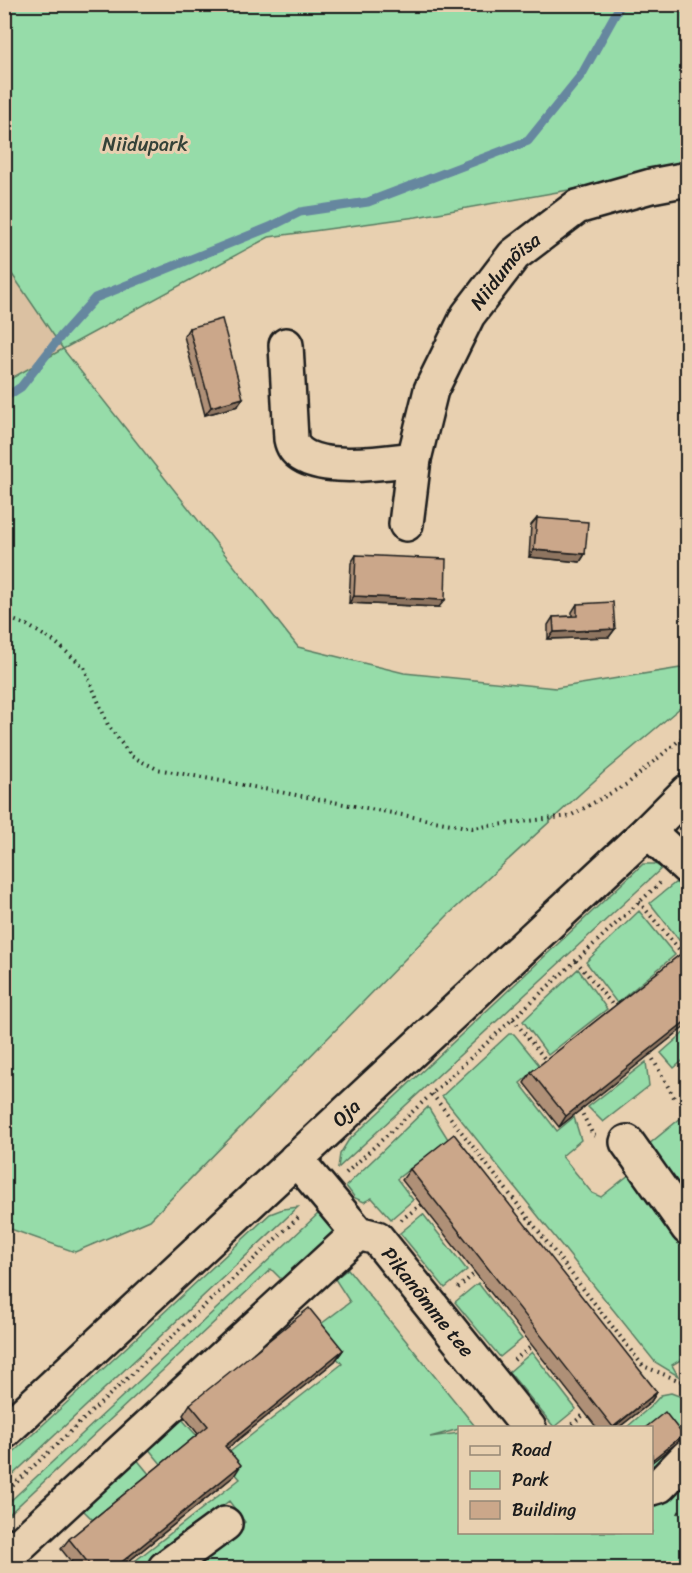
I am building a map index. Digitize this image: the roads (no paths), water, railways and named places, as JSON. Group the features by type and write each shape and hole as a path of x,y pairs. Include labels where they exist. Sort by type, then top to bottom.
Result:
{"street":[{"name":"Niidumõisa","path":"406,524 414,459 430,390 468,315 514,255 577,207 651,186 687,179"},
{"path":"286,345 291,439 292,445 300,453 333,465 372,464 414,459"},
{"name":"Oja","path":"4,1432 648,831 687,791"},
{"path":"648,831 687,868"},
{"path":"627,1142 687,1228"},
{"name":"Pikanõmme tee","path":"296,1159 358,1233 377,1238 527,1426"},
{"path":"16,1554 358,1233"},
{"path":"653,1488 659,1486 687,1456"},
{"path":"165,1569 225,1524"}],"waterway":[{"path":"4,398 21,387 61,336 95,298 270,227 300,212 368,202 528,141 582,74 621,4"}],"park label":[{"name":"Niidupark","path":"145,144"}]}
